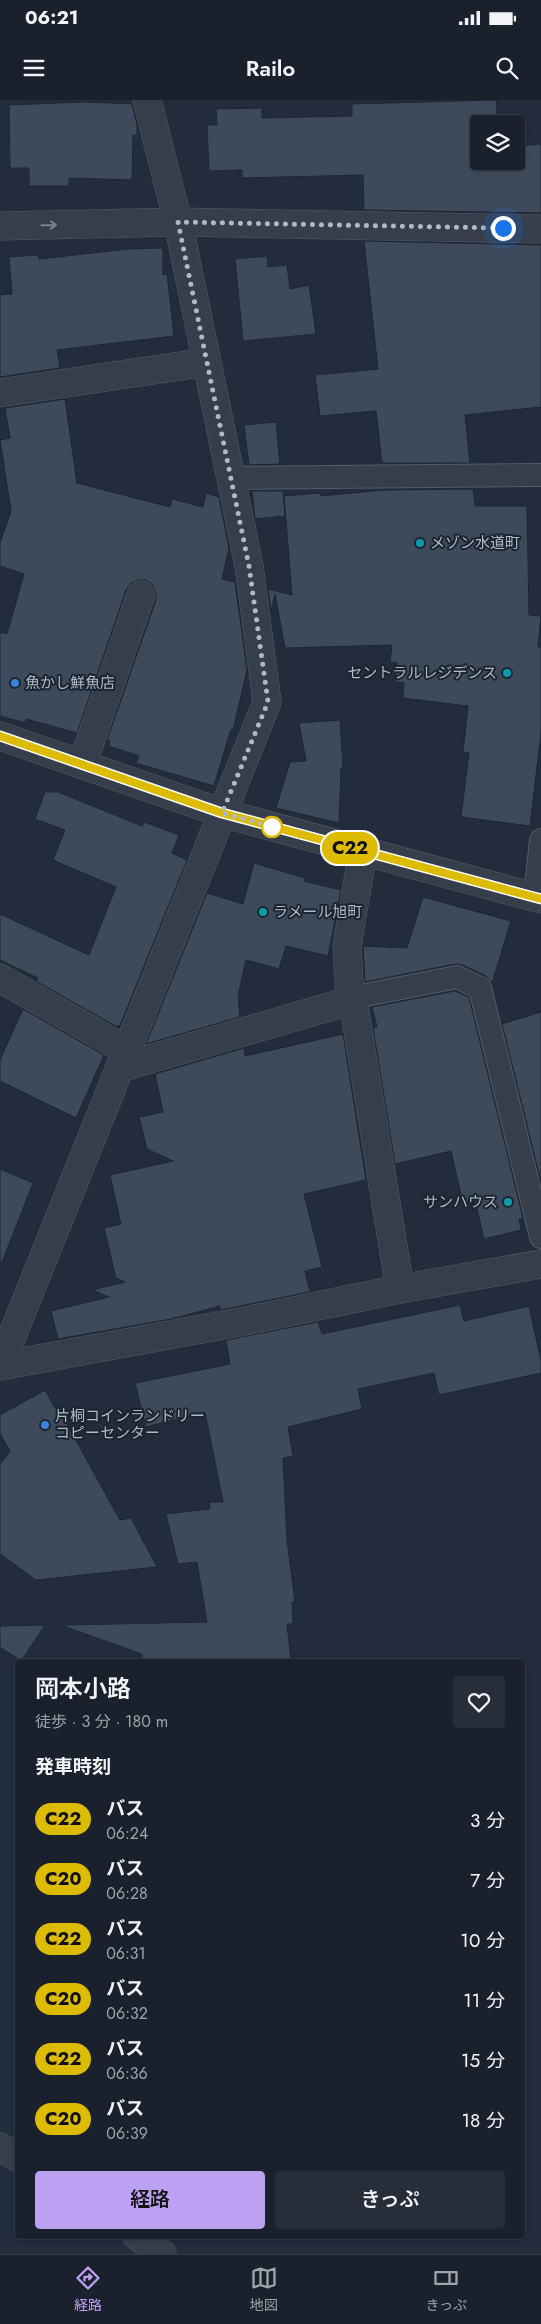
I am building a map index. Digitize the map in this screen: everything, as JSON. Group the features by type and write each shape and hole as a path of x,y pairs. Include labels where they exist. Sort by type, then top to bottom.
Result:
{"street":[{"path":"0,1366 122,1059 268,702 249,566 178,222 147,100"},
{"path":"0,226 178,222 541,229"},
{"path":"0,393 207,362"},
{"path":"82,765 141,595"},
{"path":"0,736 222,813 538,898"},
{"path":"363,851 347,946 352,999 400,1288"},
{"path":"0,978 122,1059 352,999"},
{"path":"0,1366 245,1321 400,1288 541,1264"},
{"path":"0,2147 15,2156"}],"lane":[{"path":"231,478 541,475"},
{"path":"538,898 541,840"},
{"path":"352,999 457,977 480,988 541,1237"}],"building":[{"path":"496,100 497,115 470,115 470,170 525,170 525,145 541,144 541,213 364,210 363,175 242,178 242,170 209,171 207,125 217,125 216,109 262,108 262,118 352,116 352,104"},
{"path":"85,102 132,104 137,125 137,136 133,135 132,180 69,178 69,186 29,186 29,168 10,168 9,105"},
{"path":"364,241 541,245 541,407 465,415 470,463 382,463 376,411 320,416 315,375 378,369"},
{"path":"163,248 163,275 167,274 174,336 57,350 60,368 0,377 0,295 12,294 9,257 38,255 39,259 128,249"},
{"path":"267,256 268,267 287,265 290,289 309,285 316,334 243,341 235,259"},
{"path":"65,399 77,483 170,507 172,499 203,507 206,493 219,497 229,548 222,579 235,582 247,670 233,730 231,729 214,786 136,763 139,756 109,746 110,741 107,740 156,600 153,585 146,580 131,583 126,590 77,733 26,719 25,723 0,716 0,632 7,634 24,574 0,566 0,543 11,511 0,440 10,438 5,408"},
{"path":"276,422 280,464 249,465 244,425"},
{"path":"473,489 475,506 527,506 529,615 541,616 538,647 541,647 541,733 530,826 461,817 469,753 463,752 468,706 403,698 404,683 395,682 397,663 390,662 392,645 285,648 275,594 271,611 268,589 292,595 284,496 321,493 321,496 385,490"},
{"path":"252,491 283,491 285,516 255,519"},
{"path":"340,720 343,767 341,768 339,823 276,808 290,762 306,761 299,723"},
{"path":"45,792 58,792 142,826 144,822 179,835 172,853 187,860 119,1028 118,1025 117,1027 36,981 38,978 0,960 0,914 89,955 116,887 53,860 65,830 35,819"},
{"path":"254,863 305,878 304,881 341,890 328,956 286,946 279,969 246,960 238,996 240,1017 146,1044 207,893 243,904"},
{"path":"423,897 511,921 492,983 486,976 463,965 455,964 365,982 363,946 407,948"},
{"path":"455,991 469,997 523,1218 519,1219 521,1230 484,1239 475,1200 463,1203 451,1151 395,1164 373,1028 377,1027 372,1007"},
{"path":"23,1009 104,1055 76,1118 0,1081 0,1060"},
{"path":"541,1012 541,1182 502,1024"},
{"path":"343,1034 366,1180 304,1194 322,1267 305,1271 310,1292 220,1310 220,1306 171,1319 58,1339 51,1311 109,1297 92,1290 125,1282 116,1278 104,1228 121,1224 110,1175 173,1161 147,1149 139,1117 163,1112 155,1074 244,1048 245,1056"},
{"path":"0,1169 33,1183 2,1262 0,1262"},
{"path":"460,1305 464,1321 529,1306 541,1361 541,1373 439,1395 434,1373 358,1389 362,1409 288,1427 293,1456 283,1458 287,1540 295,1602 292,1602 293,1624 287,1624 291,1659 142,1659 142,1654 66,1627 67,1625 207,1622 197,1562 178,1564 166,1514 210,1509 209,1502 223,1502 205,1412 146,1427 135,1383 230,1364 226,1340 318,1322 322,1334"},
{"path":"45,1390 61,1418 63,1417 120,1520 131,1518 157,1567 36,1580 0,1554 0,1464 10,1451 0,1434 0,1415"},
{"path":"45,1625 22,1659 18,1659 0,1647 0,1626"}],"bus line":[{"name":"C22","path":"0,736 222,813 541,899"}],"place":[{"name":"メゾン水道町","path":"420,543"},
{"name":"セントラルレジデンス","path":"507,673"},
{"name":"魚かし鮮魚店","path":"15,683"},
{"name":"ラメール旭町","path":"263,912"},
{"name":"サンハウス","path":"508,1202"},
{"name":"片桐コインランドリー コピーセンター","path":"45,1425"}],"route":[{"path":"272,827 275,827 222,813 268,702 249,566 178,222 503,228"}]}
